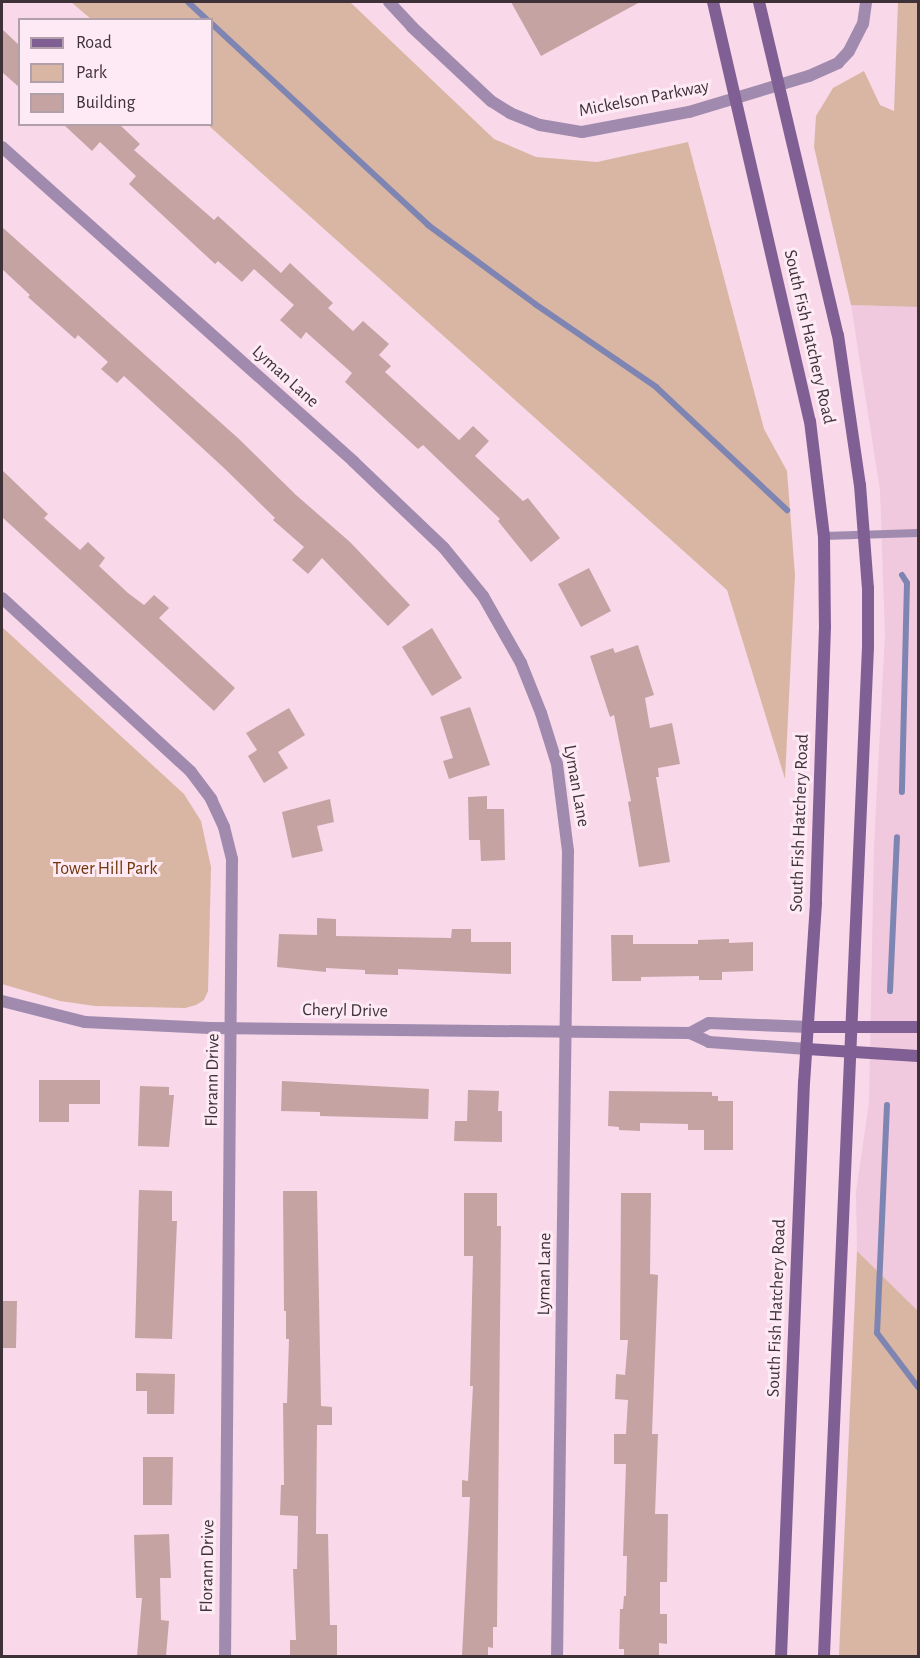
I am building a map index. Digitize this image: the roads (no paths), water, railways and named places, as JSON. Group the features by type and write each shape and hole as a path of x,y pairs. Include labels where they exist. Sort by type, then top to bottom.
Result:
{"main road":[{"name":"South Fish Hatchery Road","path":"713,2 810,421 824,536 825,626 816,903 807,1049 781,1656"},
{"name":"South Fish Hatchery Road","path":"759,2 838,335 850,404 864,534 868,647 824,1656"},
{"path":"809,1027 918,1027"},
{"path":"807,1049 918,1056"}],"street":[{"name":"Mickelson Parkway","path":"389,2 412,27 491,101 510,113 540,125 582,132 688,112 780,86 838,63 856,39 863,24 866,2"},
{"name":"Lyman Lane","path":"2,147 354,462 444,548 483,596 521,663 542,713 557,764 568,850 557,1656"},
{"name":"Florann Drive","path":"2,598 191,772 211,799 224,827 232,859 225,1656"},
{"name":"Cheryl Drive","path":"2,1001 85,1022 232,1028 690,1033 709,1042 807,1049"},
{"name":"Cheryl Drive","path":"690,1033 709,1023 809,1027"}],"lane":[{"path":"824,536 918,533"}],"waterway":[{"path":"188,2 205,18"},
{"path":"213,25 428,225 535,304 656,387 787,510"},
{"path":"902,575 907,583 902,792"},
{"path":"890,991 897,837"},
{"path":"887,1105 877,1333 918,1387"}],"park label":[{"name":"Tower Hill Park","path":"105,869"}]}
